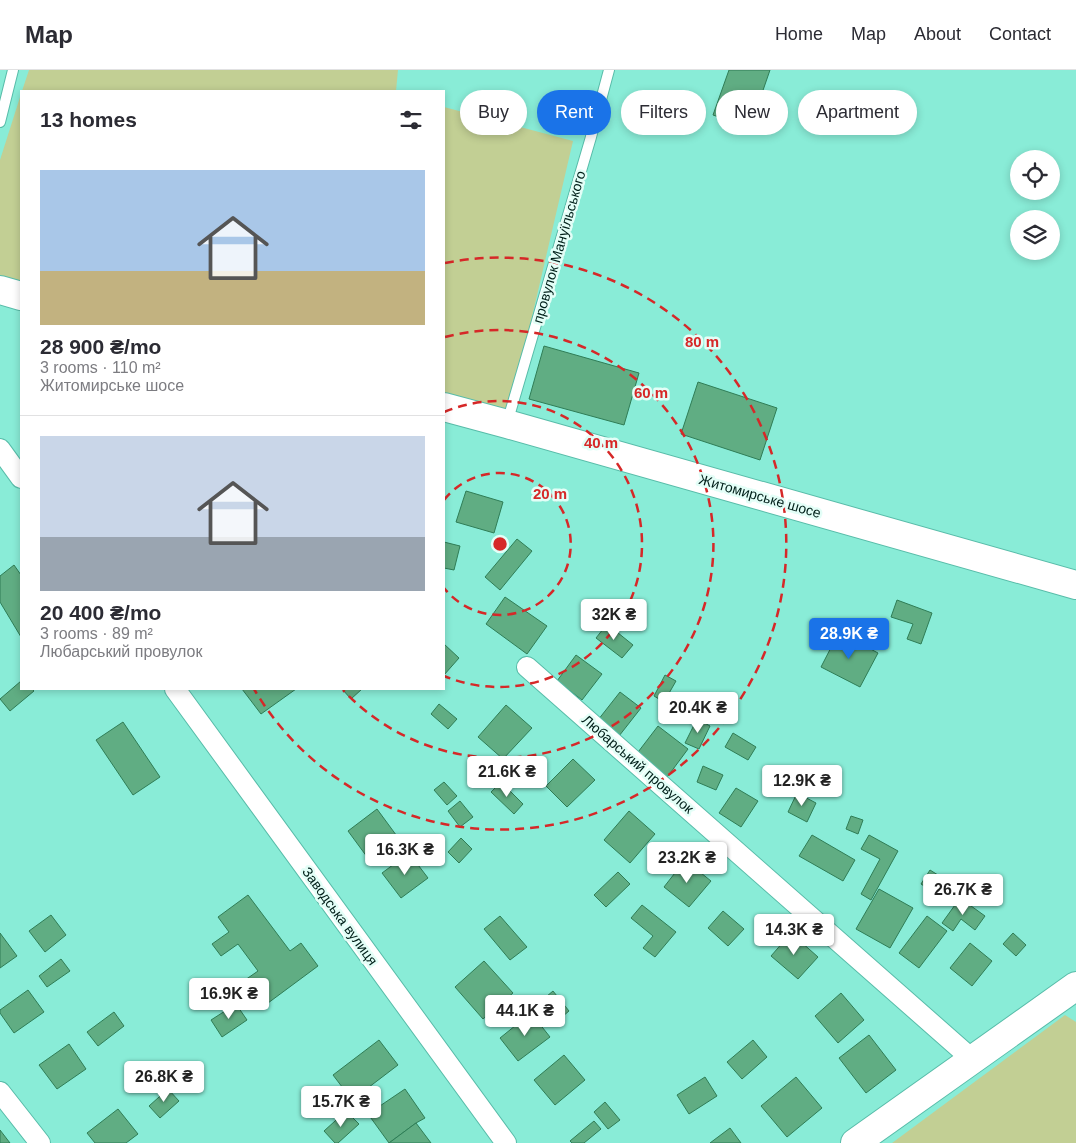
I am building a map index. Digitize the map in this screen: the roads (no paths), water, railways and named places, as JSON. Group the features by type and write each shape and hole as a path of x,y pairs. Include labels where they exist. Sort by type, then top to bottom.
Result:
{"main road":[{"path":"0,290 20,296"},
{"name":"Житомирське шосе","path":"445,408 507,424 1076,585"},
{"path":"855,1143 1076,986"}],"street":[{"path":"0,449 20,477"},
{"name":"Любарський провулок","path":"528,667 973,1060"},
{"name":"Заводська вулиця","path":"176,690 506,1143"},
{"path":"0,1092 40,1143"}],"lane":[{"path":"0,122 13,70"},
{"name":"провулок Мануїльського","path":"507,424 591,138 609,70"}]}
